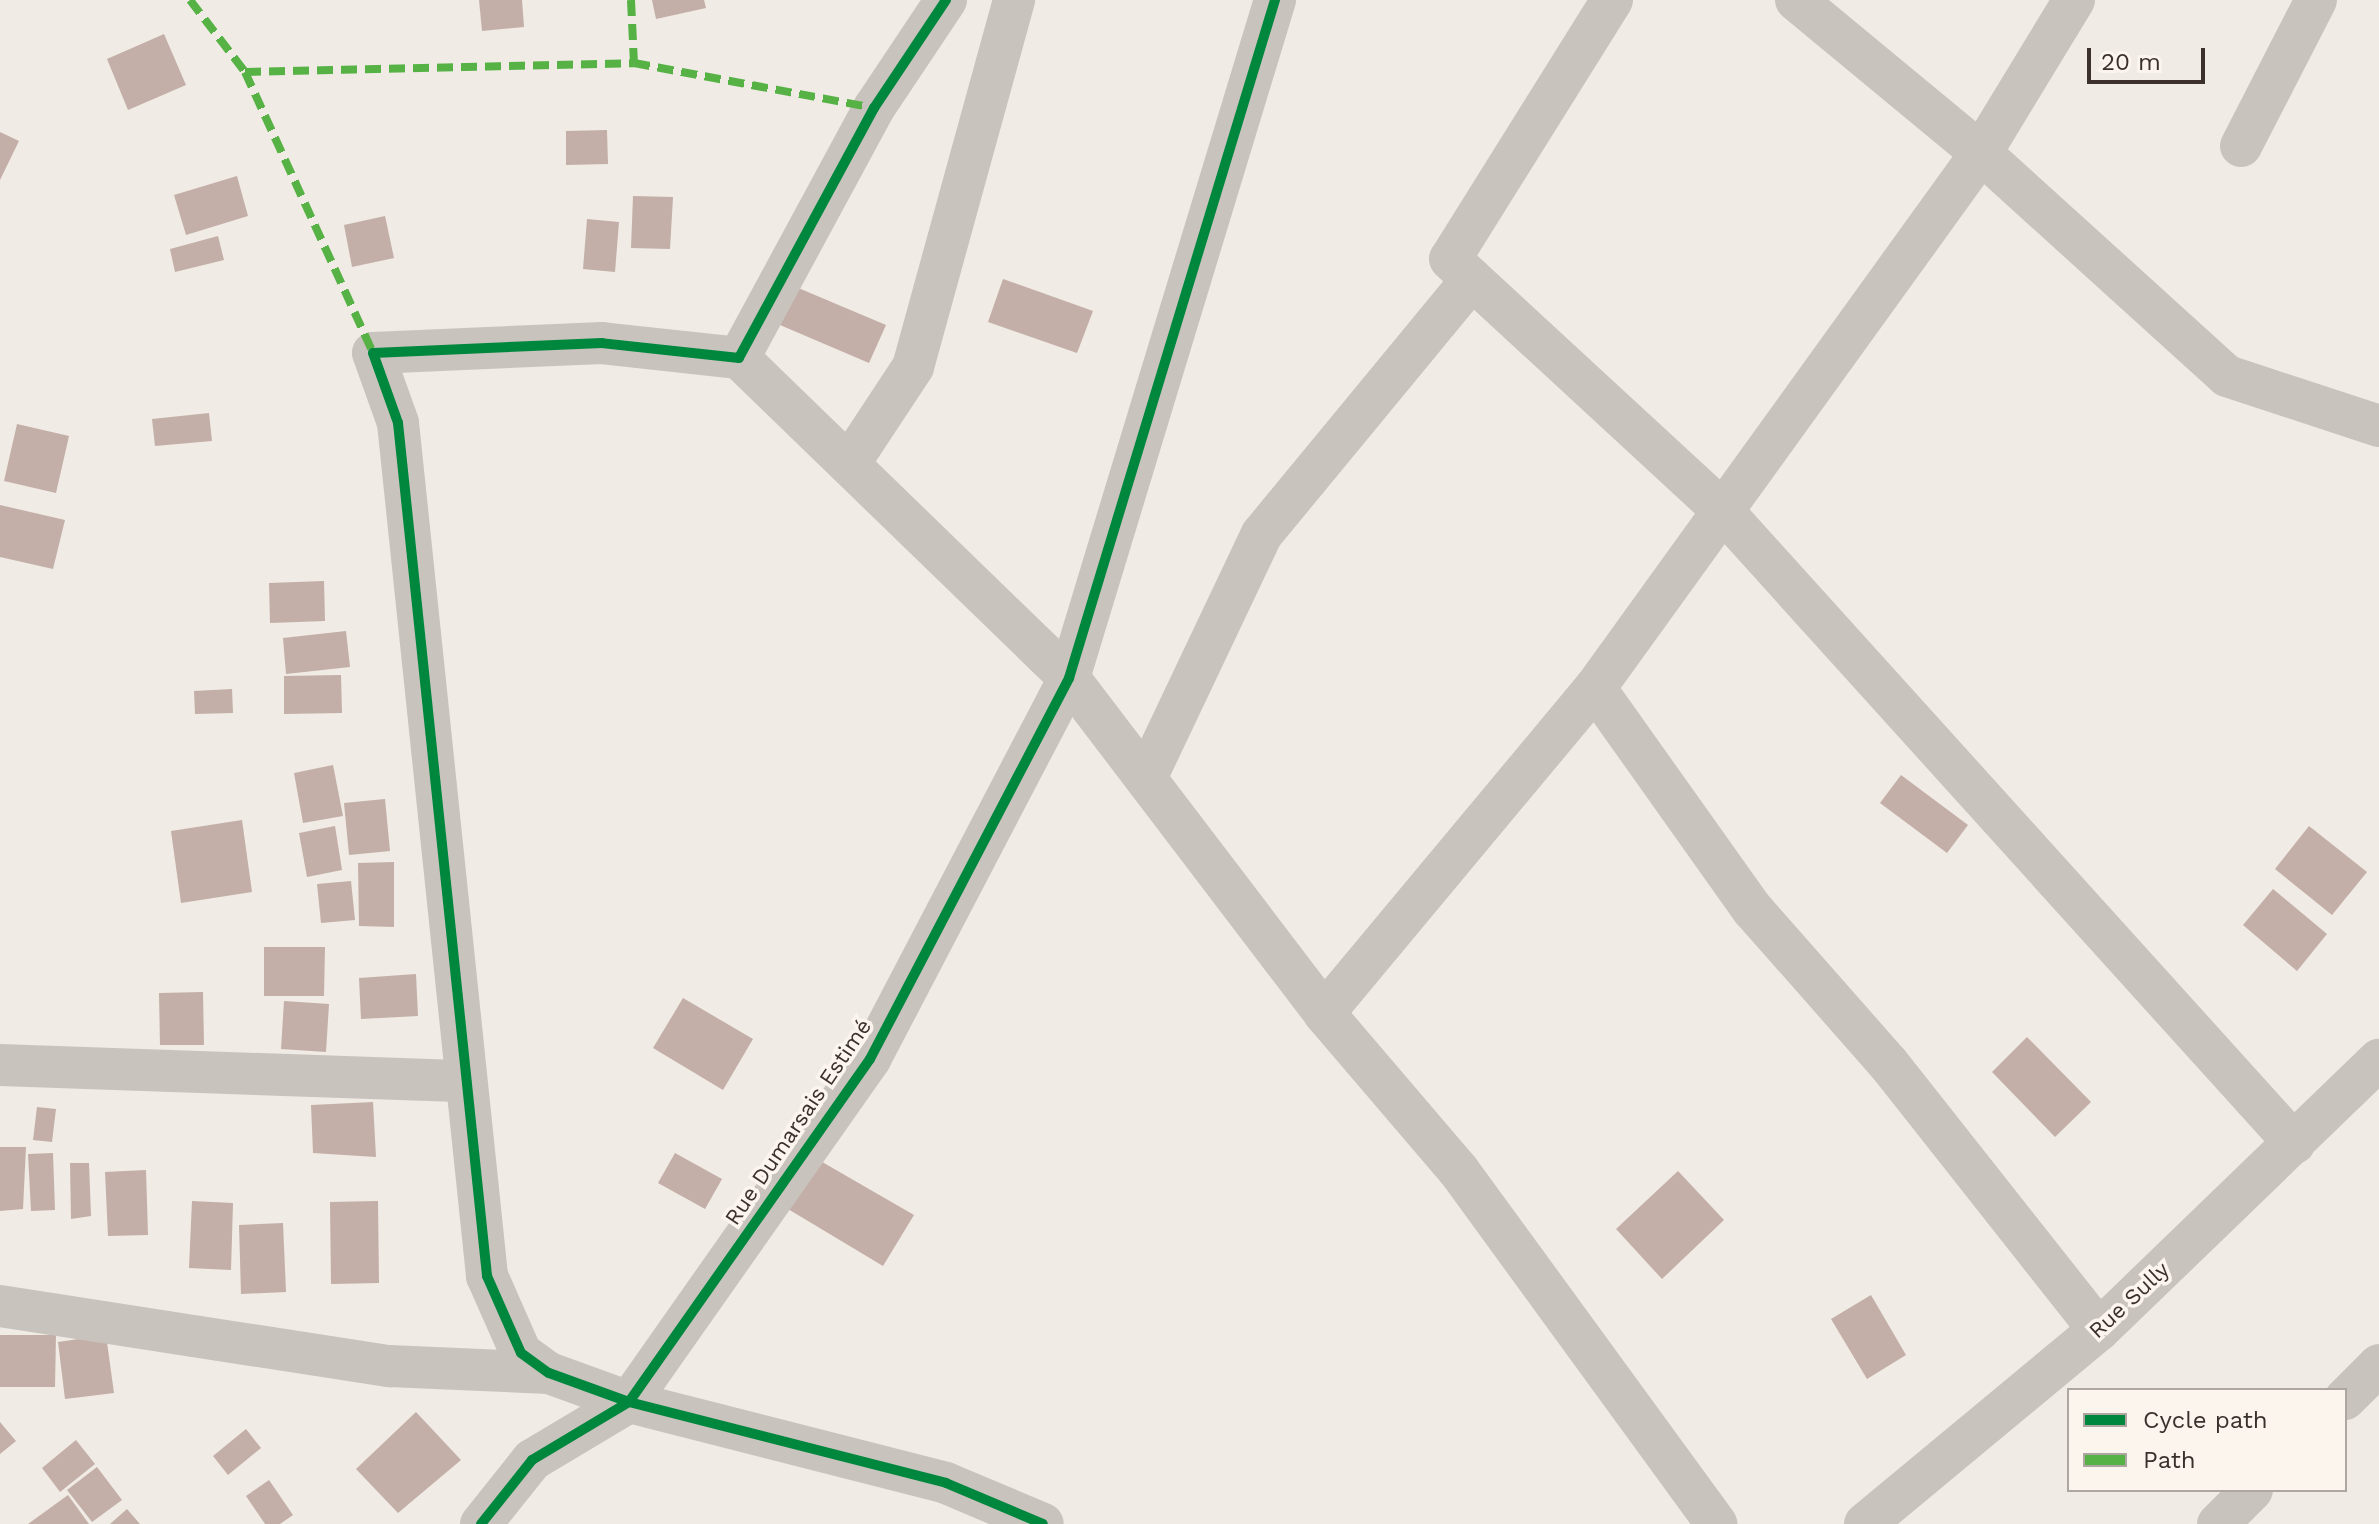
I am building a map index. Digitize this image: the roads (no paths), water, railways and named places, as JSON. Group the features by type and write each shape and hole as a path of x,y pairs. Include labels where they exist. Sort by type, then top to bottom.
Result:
{"street":[{"path":"739,358 874,108 946,0"},
{"path":"849,464 913,367 1014,0"},
{"name":"Rue Dumarsais Estimé","path":"481,1524 532,1460 629,1402 870,1059 1069,678 1275,0"},
{"path":"1612,0 1450,259 1721,509 2294,1143"},
{"path":"1796,0 1981,153 2227,376 2379,426"},
{"path":"1324,1013 1595,688 1721,509 1981,153 2074,0"},
{"path":"2241,146 2316,0"},
{"path":"1146,778 1262,534 1472,279"},
{"path":"1042,1524 946,1483 629,1402 549,1373 521,1353 487,1276 398,423 373,353 602,343 739,358 1069,678 1324,1013 1459,1171 1716,1524"},
{"path":"1595,688 1753,910 1888,1063 2099,1330"},
{"name":"Rue Sully","path":"1865,1524 2099,1330 2379,1060"},
{"path":"0,1065 465,1081"},
{"path":"0,1306 389,1366 549,1373"},
{"path":"2347,1397 2379,1365"},
{"path":"2218,1524 2250,1492"}]}
